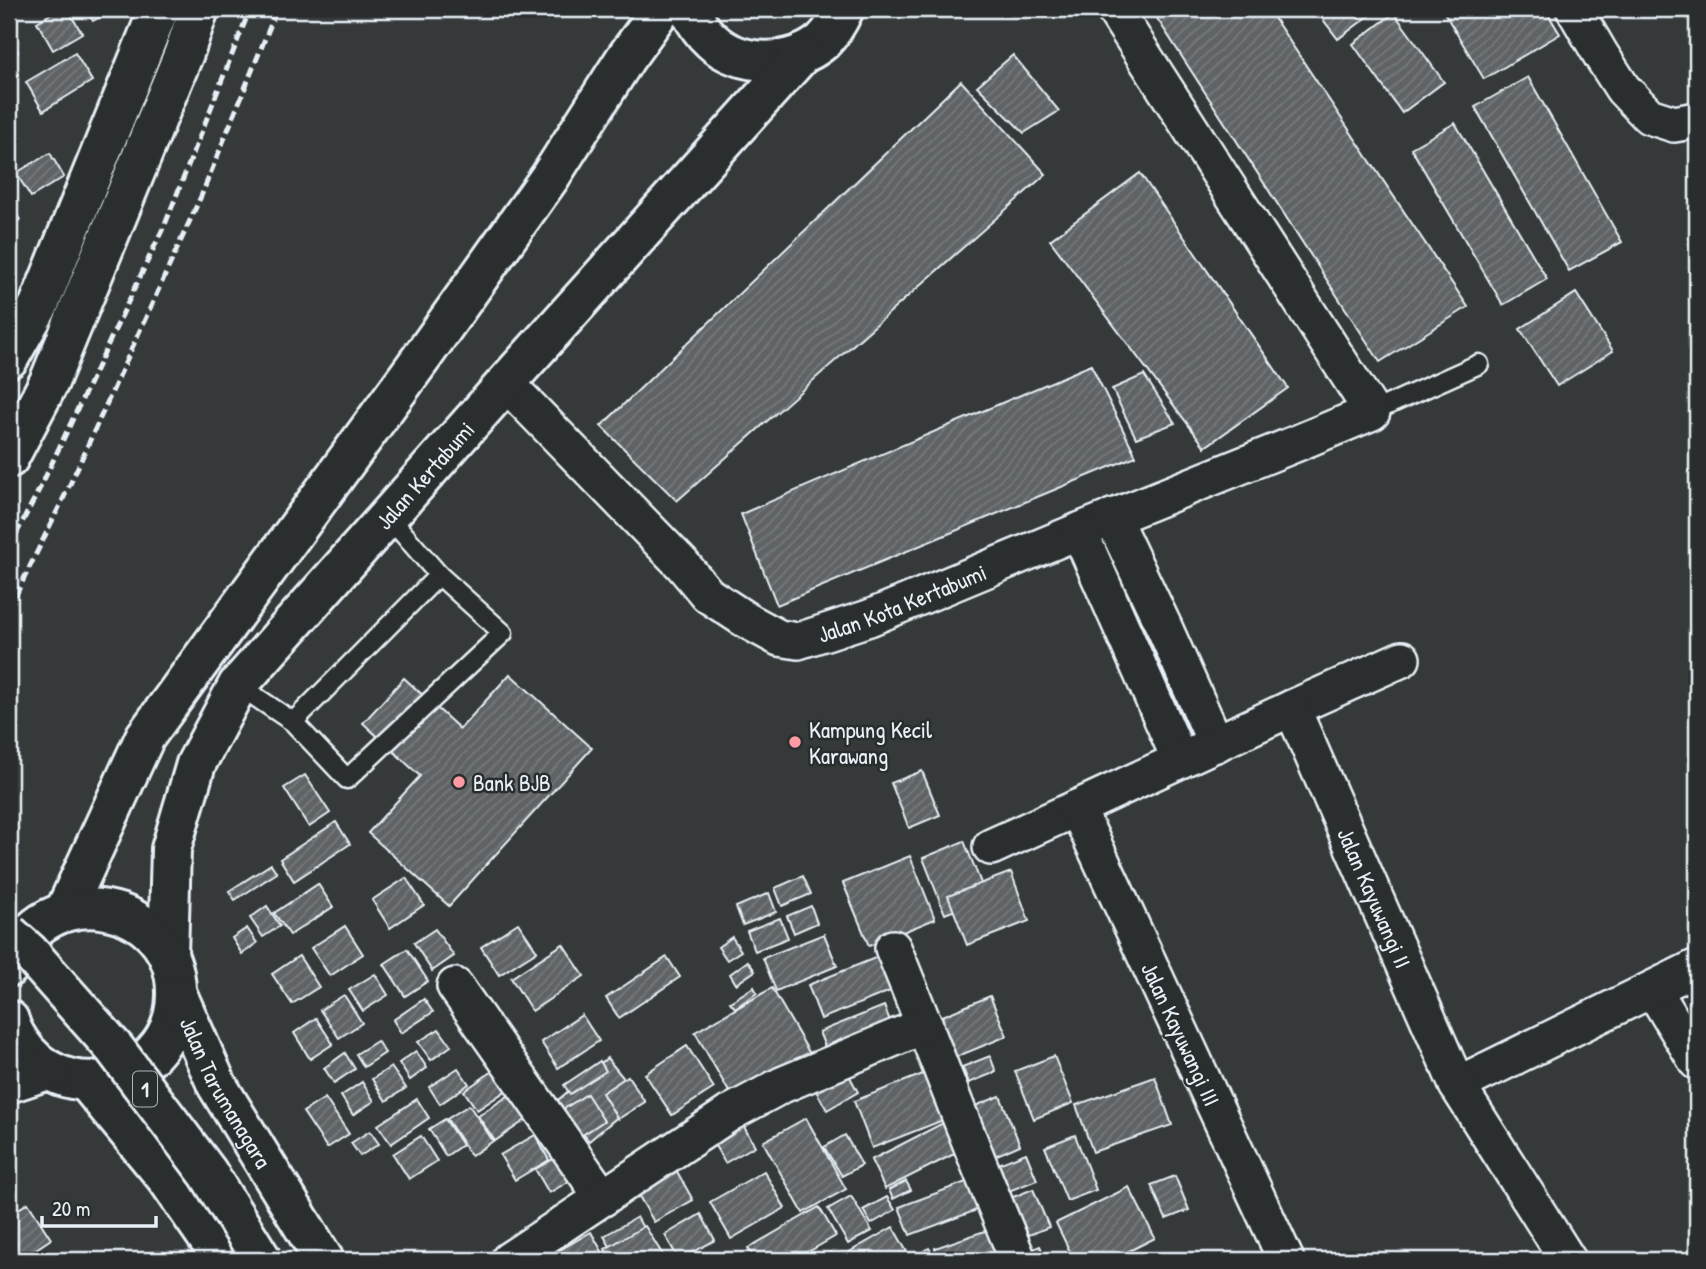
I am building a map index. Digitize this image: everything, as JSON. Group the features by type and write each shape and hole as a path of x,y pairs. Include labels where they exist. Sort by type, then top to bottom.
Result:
{"main road":[{"path":"9,358 39,305 159,9"},
{"path":"9,458 49,382 184,53 199,9"},
{"path":"65,911 145,737 550,177 625,59 661,9"},
{"path":"689,9 696,24 712,42 733,55 756,61 779,60 802,54"},
{"name":"Jalan Kertabumi","path":"168,955 172,849 196,764 238,685 802,54 822,41 838,22 844,9"},
{"path":"9,966 18,947 47,919 65,911 105,909 142,925 156,938 168,955 177,994 175,1014 168,1033 157,1050 143,1064 106,1080 86,1081 48,1070 32,1058 19,1043 9,1020"},
{"name":"1","path":"9,934 29,952 115,1049 208,1173 262,1260"},
{"name":"Jalan Tarumanagara","path":"177,994 217,1085 324,1260"},
{"path":"9,1083 48,1070"},
{"path":"86,1081 168,1180 221,1258"},
{"path":"221,1258 225,1237 235,1221 250,1209 287,1201"}],"street":[{"path":"1114,9 1372,412"},
{"path":"1574,9 1623,89 1649,116 1674,124 1697,120"},
{"name":"Jalan Kota Kertabumi","path":"506,383 682,564 708,595 779,638 798,641 869,618 1372,412"},
{"path":"1112,517 1216,744"},
{"path":"1079,531 1180,760"},
{"path":"991,846 1402,659"},
{"name":"Jalan Kayuwangi II","path":"1292,708 1457,1085 1568,1260"},
{"name":"Jalan Kayuwangi III","path":"1077,808 1286,1260"},
{"path":"893,948 1016,1255"},
{"path":"1457,1085 1697,967"},
{"path":"455,986 603,1198"},
{"path":"1653,989 1697,1062"},
{"path":"509,1260 730,1113 782,1085 925,1025"}],"lane":[{"name":"Jalan Kota Kertabumi","path":"1372,412 1479,364"},
{"path":"238,685 293,722 347,779 503,633 439,575 388,516"},
{"path":"293,722 439,575"}],"building":[{"path":"59,9 67,9 82,33 53,50 37,22"},
{"path":"86,9 114,9 93,21"},
{"path":"1151,9 1268,9 1468,307 1380,362"},
{"path":"1315,9 1378,9 1338,39"},
{"path":"1442,9 1545,9 1560,34 1484,79"},
{"path":"1394,13 1444,82 1402,113 1353,44"},
{"path":"9,37 18,52 9,58"},
{"path":"75,53 92,81 43,111 26,82"},
{"path":"1013,55 1059,111 1024,133 977,86"},
{"path":"1528,77 1622,242 1569,271 1475,107"},
{"path":"961,81 1046,174 677,501 601,426"},
{"path":"1455,123 1547,279 1503,305 1411,148"},
{"path":"9,145 17,158 9,163"},
{"path":"50,153 64,177 31,197 16,173"},
{"path":"1140,173 1288,388 1205,447 1050,240"},
{"path":"9,201 20,220 9,227"},
{"path":"1576,293 1613,351 1557,386 1520,329"},
{"path":"1091,365 1136,456 777,605 741,514"},
{"path":"1144,375 1175,423 1136,438 1112,389"},
{"path":"510,674 592,748 449,906 368,833 420,776 363,723 404,678 460,729"},
{"path":"922,771 940,815 909,828 891,783"},
{"path":"305,775 330,813 309,827 284,788"},
{"path":"336,822 350,844 294,881 280,859"},
{"path":"964,841 987,898 945,914 923,858"},
{"path":"910,856 935,919 869,946 843,883"},
{"path":"271,864 277,873 235,900 229,891"},
{"path":"1011,872 1029,921 967,945 948,896"},
{"path":"803,876 811,894 782,906 775,888"},
{"path":"406,878 424,905 390,928 372,900"},
{"path":"318,884 333,907 290,935 274,913"},
{"path":"769,893 776,912 743,925 736,907"},
{"path":"267,906 280,926 263,937 250,918"},
{"path":"811,906 817,923 794,933 787,916"},
{"path":"780,918 788,938 755,951 747,931"},
{"path":"518,923 537,951 499,975 481,947"},
{"path":"345,926 363,954 330,976 311,948"},
{"path":"247,928 257,943 242,954 232,938"},
{"path":"435,929 454,956 432,971 414,943"},
{"path":"824,934 837,966 776,991 763,958"},
{"path":"732,937 741,951 727,960 718,947"},
{"path":"563,944 584,976 532,1011 511,978"},
{"path":"407,949 428,981 405,996 384,964"},
{"path":"299,956 319,987 292,1004 272,974"},
{"path":"880,956 893,990 821,1019 808,985"},
{"path":"667,957 680,977 619,1018 606,998"},
{"path":"748,961 755,971 736,984 730,974"},
{"path":"375,974 388,995 363,1011 349,990"},
{"path":"754,987 757,993 735,1008 730,1002"},
{"path":"772,988 810,1054 733,1099 695,1032"},
{"path":"344,995 362,1023 339,1038 320,1010"},
{"path":"990,996 1007,1036 956,1057 940,1017"},
{"path":"424,999 433,1012 401,1033 393,1020"},
{"path":"884,1006 895,1033 830,1059 819,1032"},
{"path":"582,1015 599,1041 558,1068 541,1042"},
{"path":"316,1018 333,1044 310,1059 294,1033"},
{"path":"439,1029 451,1046 431,1060 418,1042"},
{"path":"377,1041 385,1053 364,1067 356,1054"},
{"path":"687,1046 714,1088 672,1115 645,1074"},
{"path":"416,1051 427,1068 410,1080 399,1063"},
{"path":"345,1053 355,1069 334,1083 324,1068"},
{"path":"990,1056 996,1072 969,1083 962,1067"},
{"path":"1054,1056 1073,1103 1034,1119 1015,1071"},
{"path":"607,1058 640,1098 589,1141 557,1101"},
{"path":"600,1061 606,1071 570,1094 564,1085"},
{"path":"500,1066 513,1086 477,1110 464,1091"},
{"path":"391,1067 406,1088 386,1101 372,1079"},
{"path":"458,1068 469,1084 440,1104 429,1087"},
{"path":"933,1070 951,1117 872,1148 854,1101"},
{"path":"848,1073 858,1092 827,1110 816,1091"},
{"path":"628,1076 645,1102 618,1119 602,1093"},
{"path":"1155,1077 1172,1125 1093,1152 1076,1105"},
{"path":"362,1082 374,1101 353,1115 341,1096"},
{"path":"511,1094 527,1119 495,1141 478,1116"},
{"path":"587,1094 604,1121 576,1139 559,1112"},
{"path":"1000,1096 1020,1145 995,1156 975,1106"},
{"path":"325,1098 349,1134 327,1148 303,1112"},
{"path":"417,1099 429,1118 391,1144 378,1125"},
{"path":"469,1105 493,1141 471,1156 447,1119"},
{"path":"806,1118 846,1189 803,1213 763,1142"},
{"path":"445,1119 462,1145 446,1156 429,1129"},
{"path":"740,1120 755,1146 725,1163 710,1137"},
{"path":"945,1122 960,1151 885,1189 871,1160"},
{"path":"370,1131 379,1144 360,1156 351,1143"},
{"path":"535,1135 549,1160 515,1180 500,1155"},
{"path":"845,1135 862,1165 842,1176 824,1147"},
{"path":"1075,1135 1096,1190 1067,1201 1045,1147"},
{"path":"421,1136 437,1161 409,1179 393,1154"},
{"path":"564,1153 578,1176 549,1193 535,1169"},
{"path":"1026,1153 1037,1180 1006,1192 996,1165"},
{"path":"675,1168 693,1200 654,1222 636,1191"},
{"path":"764,1171 785,1208 731,1239 710,1202"},
{"path":"1175,1176 1189,1210 1166,1219 1151,1185"},
{"path":"974,1179 985,1207 910,1235 899,1207"},
{"path":"906,1181 911,1190 893,1199 889,1190"},
{"path":"1129,1187 1155,1238 1111,1260 1074,1260 1056,1223"},
{"path":"1033,1189 1049,1227 1024,1237 1008,1199"},
{"path":"851,1196 872,1231 848,1244 828,1209"},
{"path":"887,1197 895,1210 871,1224 863,1210"},
{"path":"28,1203 51,1239 21,1259 9,1241 9,1215"},
{"path":"819,1207 836,1236 794,1260 755,1260 748,1248"},
{"path":"701,1214 715,1240 679,1260 665,1235"},
{"path":"637,1217 657,1253 643,1260 618,1260 604,1236"},
{"path":"1002,1225 1014,1260 939,1260 935,1248"},
{"path":"645,1226 666,1260 612,1260 605,1249"},
{"path":"893,1227 911,1259 847,1260 844,1255"},
{"path":"591,1232 604,1255 596,1260 550,1260 548,1257"},
{"path":"1040,1246 1046,1260 1024,1260 1021,1254"},
{"path":"929,1248 935,1258 916,1260 914,1257"},
{"path":"831,1252 836,1260 817,1260"}],"railway":[{"path":"9,548 166,222 250,9"},
{"path":"9,609 66,493 202,194 277,9"}],"place":[{"name":"Kampung Kecil Karawang","path":"795,742"},
{"name":"Bank BJB","path":"459,782"}]}
